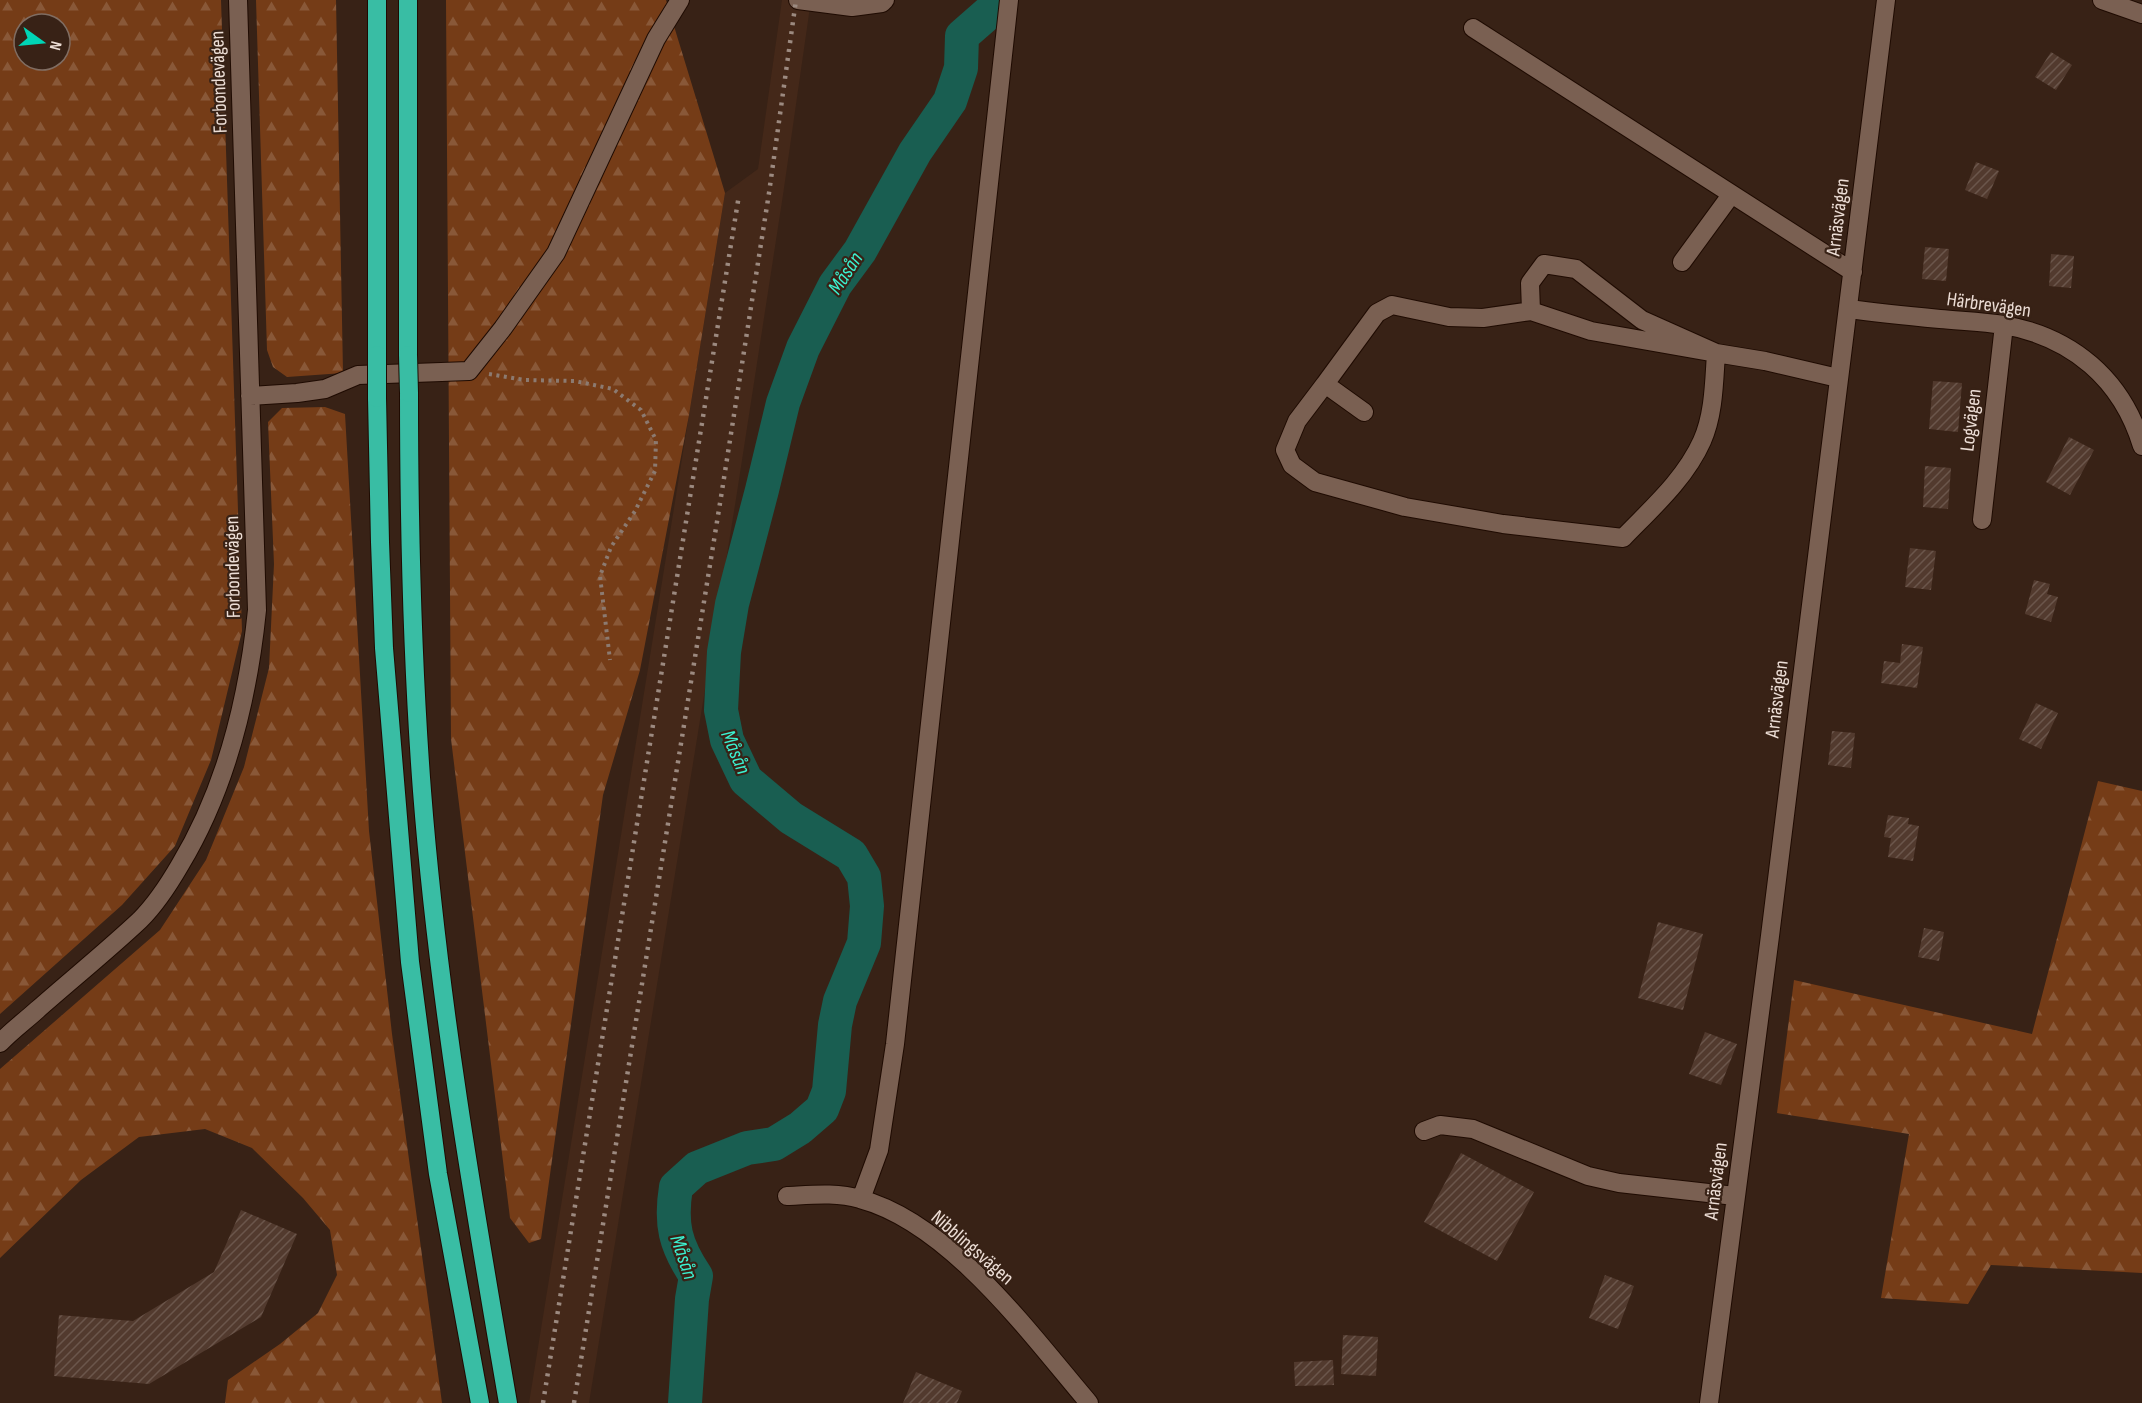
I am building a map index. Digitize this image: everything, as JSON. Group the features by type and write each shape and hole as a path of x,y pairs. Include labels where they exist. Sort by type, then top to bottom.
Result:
{"highway":[{"path":"377,0 377,398 384,648 410,962 438,1174 480,1403"},
{"path":"408,0 410,538 422,793 440,961 467,1169 508,1403"}],"street":[{"name":"Forbondevägen","path":"0,1044 141,918 168,885 193,844 215,796 244,701 253,653 257,610 238,0"},
{"path":"250,396 325,389 358,375 469,371 503,328 556,253 656,39 680,0"},
{"path":"798,0 852,7 882,3 885,0"},
{"path":"861,1199 879,1150 895,1044 1009,0"},
{"name":"Arnäsvägen","path":"1709,1403 1887,0"},
{"path":"2102,0 2142,15"},
{"path":"1473,28 1853,272"},
{"path":"1682,262 1731,195"},
{"path":"1531,311 1530,283 1544,264 1576,269 1642,320 1716,353"},
{"path":"1716,353 1713,398 1702,440 1677,482 1623,538 1514,525 1405,507 1315,482 1292,465 1285,450 1297,421 1377,313 1392,305 1449,317 1483,318 1531,311 1591,332 1765,361 1838,378"},
{"name":"Härbrevägen","path":"1848,309 2004,325 2056,341 2103,374 2127,408 2142,446"},
{"name":"Logvägen","path":"1982,520 2004,325"},
{"path":"1325,384 1364,412"},
{"path":"1424,1131 1440,1125 1473,1129 1588,1176 1619,1183 1735,1196"},
{"name":"Nibblingsvägen","path":"787,1197 817,1195 861,1199 900,1215 938,1240 983,1280 1089,1403"}],"path":[{"path":"469,371 524,380 574,381 613,389 641,410 656,440 655,471 635,511 611,547 600,576 610,660"}],"shaded area":[{"path":"782,0 811,0 736,499 589,1403 529,1403 725,193 758,169"}],"green space":[{"path":"0,0 221,0 242,631 211,760 175,846 122,905 0,1014"},
{"path":"256,0 336,0 343,373 287,377 273,367 267,350"},
{"path":"446,0 666,0 725,193 689,415 640,670 603,795 541,1239 529,1243 510,1218 451,739"},
{"path":"325,407 345,414 369,831 392,1034 442,1403 225,1403 228,1380 280,1344 318,1313 337,1275 330,1230 303,1198 252,1148 205,1129 139,1137 81,1180 0,1258 0,1069 160,930 206,860 244,767 269,668 274,564 268,422 282,408"},
{"path":"2098,781 2142,791 2142,1273 1991,1265 1968,1304 1881,1298 1909,1134 1777,1113 1794,980 2032,1034"}],"building":[{"path":"2051,52 2072,65 2056,90 2035,77"},
{"path":"1976,162 1999,171 1987,199 1965,190"},
{"path":"1925,247 1949,249 1946,281 1922,279"},
{"path":"2051,254 2074,256 2071,288 2049,286"},
{"path":"1933,381 1962,383 1958,432 1929,429"},
{"path":"2069,437 2094,450 2070,495 2046,482"},
{"path":"1925,466 1951,468 1948,509 1923,507"},
{"path":"1910,548 1936,551 1931,590 1905,587"},
{"path":"2034,580 2050,584 2047,594 2058,597 2051,622 2025,614"},
{"path":"1902,644 1923,647 1917,688 1881,683 1884,661 1900,663"},
{"path":"2036,703 2058,713 2041,749 2019,739"},
{"path":"1832,731 1855,733 1851,768 1828,765"},
{"path":"1888,815 1909,818 1908,824 1919,826 1913,861 1888,857 1891,838 1884,837"},
{"path":"1658,922 1703,934 1683,1010 1638,998"},
{"path":"1924,928 1944,932 1939,961 1918,957"},
{"path":"1705,1032 1737,1044 1721,1085 1689,1074"},
{"path":"1461,1153 1534,1192 1497,1261 1424,1222"},
{"path":"241,1210 297,1234 261,1317 149,1384 54,1376 59,1315 133,1321 214,1272"},
{"path":"1605,1275 1634,1286 1618,1329 1589,1318"},
{"path":"1343,1335 1378,1337 1376,1376 1341,1374"},
{"path":"1333,1360 1334,1385 1295,1386 1294,1362"},
{"path":"916,1372 962,1391 957,1403 903,1403"}],"waterway":[{"name":"Måsån","path":"685,1403 692,1299 696,1276 683,1254 676,1234 674,1223 676,1187 697,1168 747,1148 774,1144 800,1128 822,1109 829,1091 835,1025 840,1001 864,943 867,906 864,877 851,855 791,818 746,780 727,740 721,710 724,652 732,604 783,403 803,348 835,285 860,251 915,152 950,101 961,68 962,36 994,8"}],"railway":[{"path":"574,1403 721,497 769,193 796,0"},
{"path":"543,1403 739,195"}]}
